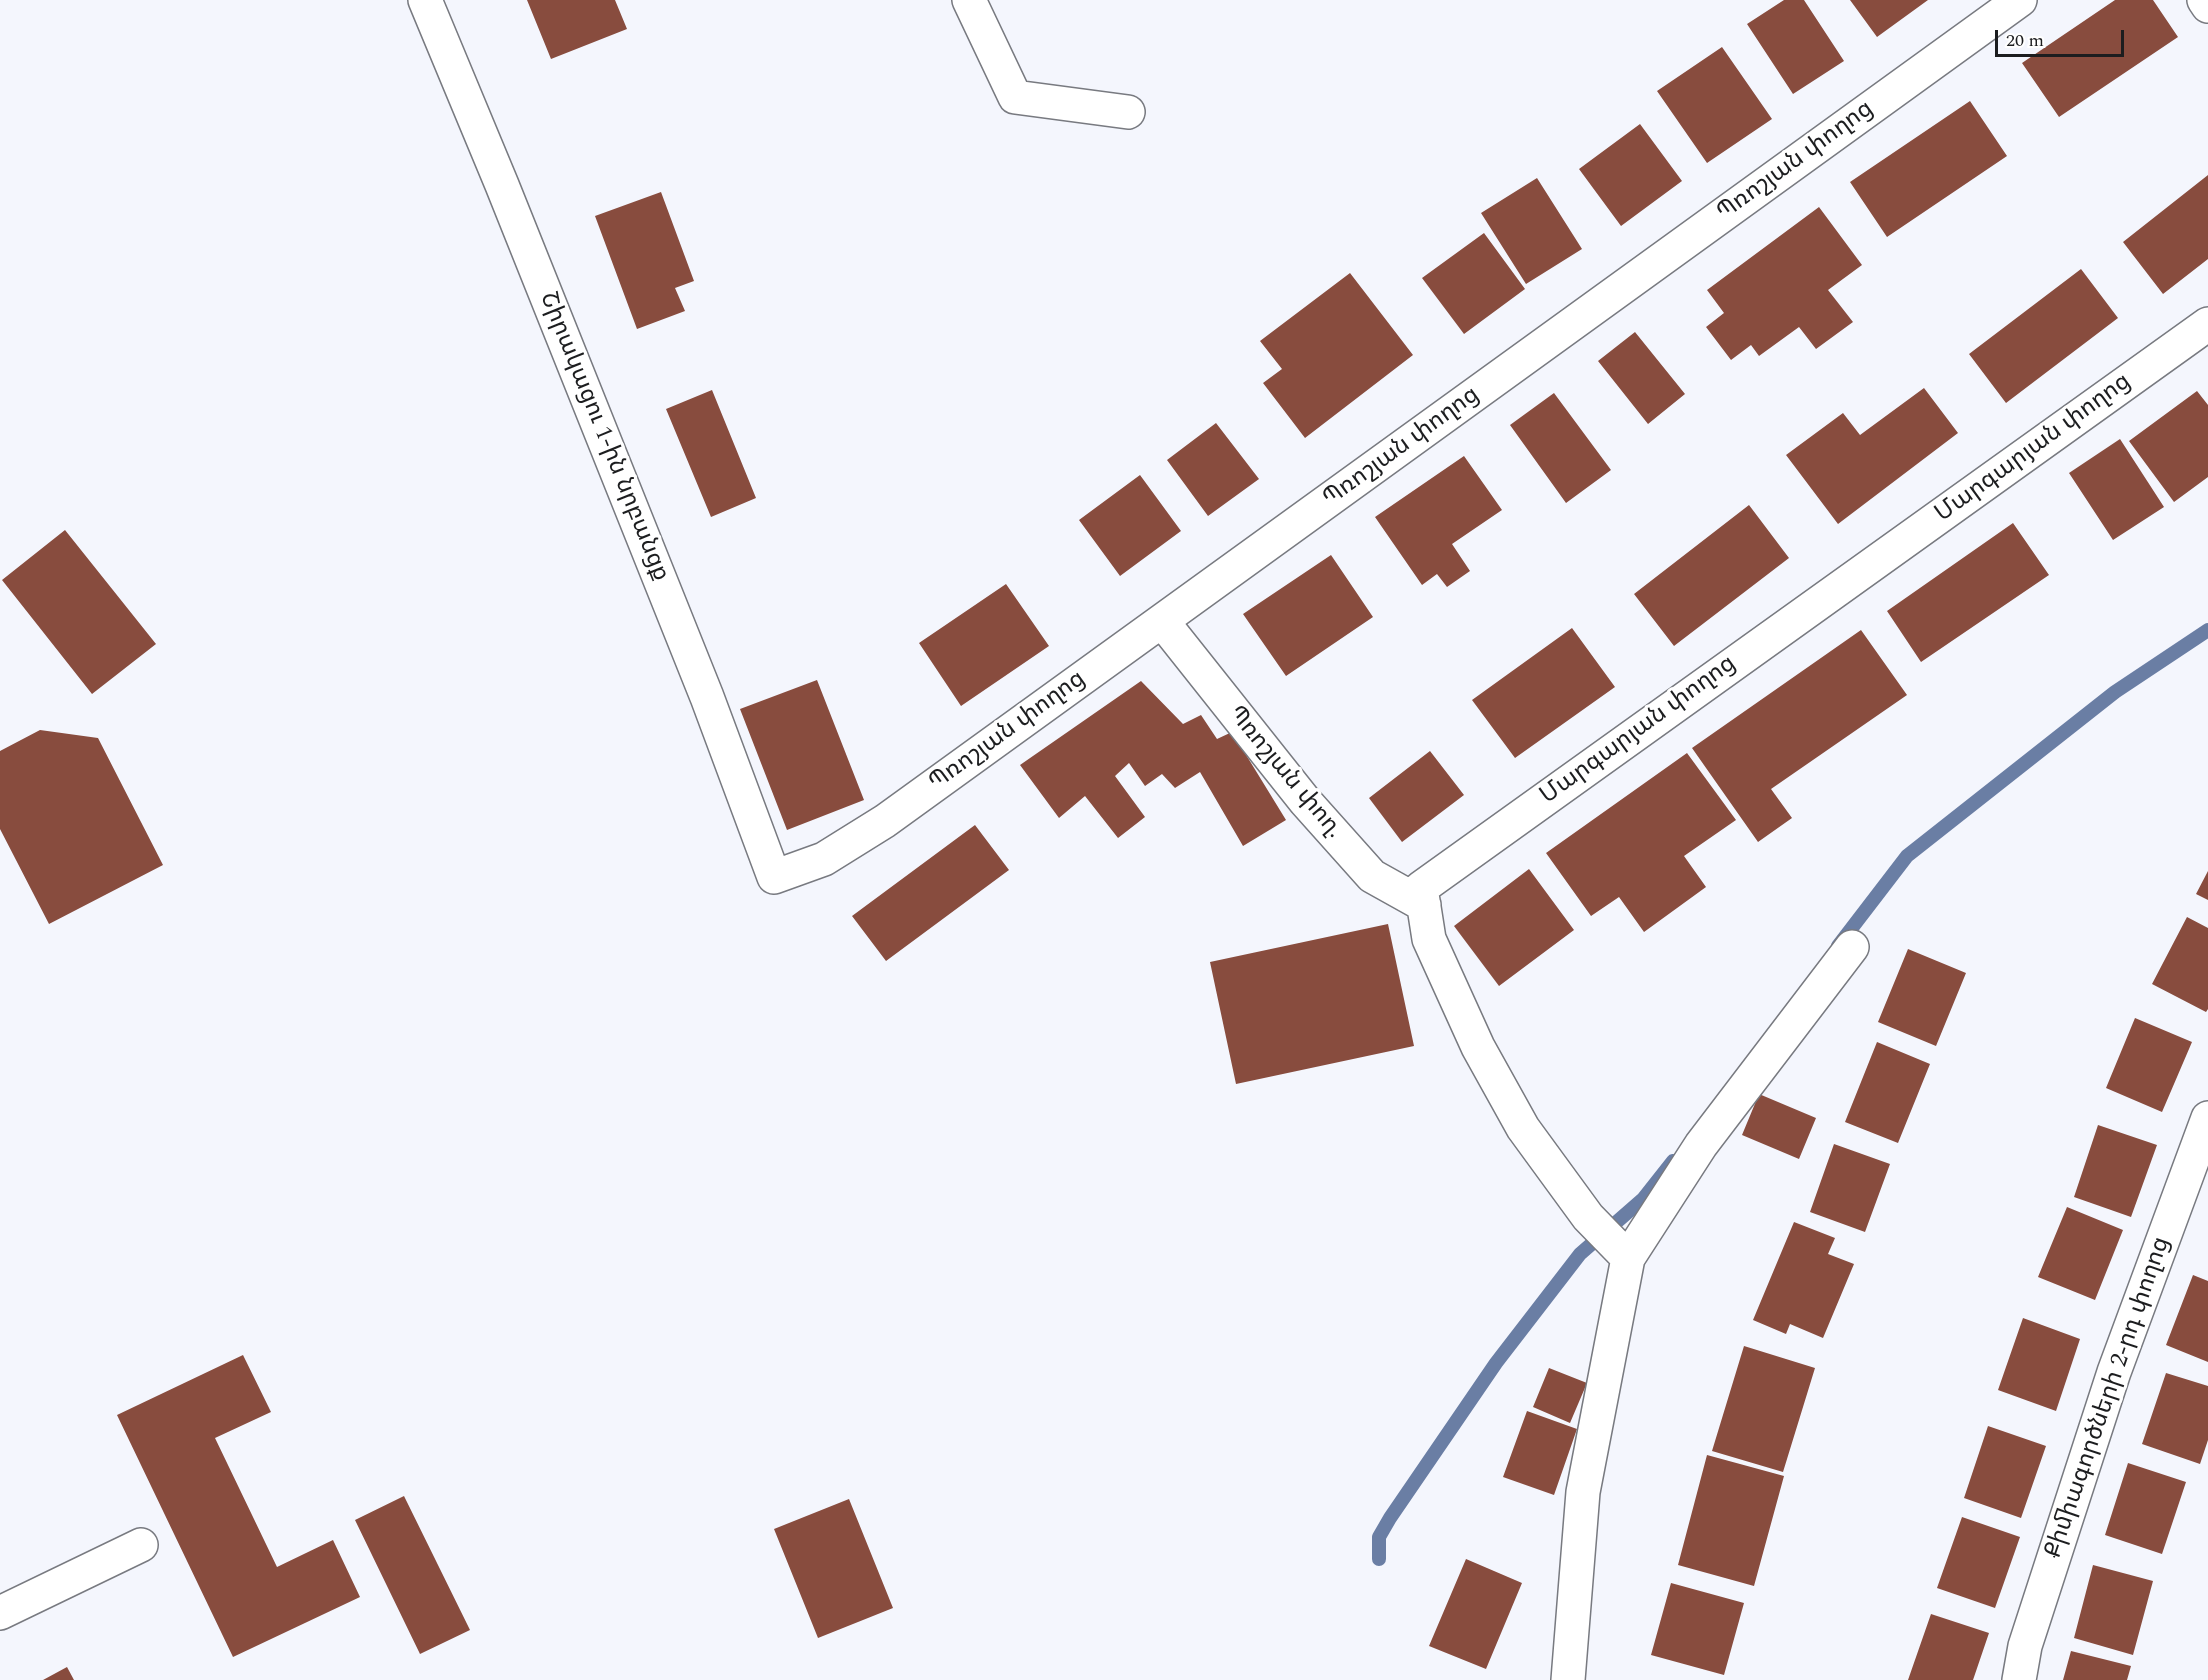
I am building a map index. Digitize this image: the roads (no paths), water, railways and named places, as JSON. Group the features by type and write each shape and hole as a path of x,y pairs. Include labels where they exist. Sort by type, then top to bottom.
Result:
{"street":[{"name":"Շիրակացու 1-ին նրբանցք","path":"425,0 703,686 774,877"},
{"path":"969,0 1015,97 1128,112"},
{"name":"Պռոշյան փողոց","path":"774,877 824,859 885,821 2020,0"},
{"path":"2204,0 2208,6"},
{"name":"Մարգարյան փողոց","path":"1628,1258 1588,1217 1523,1128 1478,1047 1429,939 1421,888 2208,324"},
{"name":"Պռոշյան փող.","path":"1162,621 1305,801 1372,876 1424,905"},
{"path":"1568,1680 1583,1492 1628,1258 1701,1145 1852,947"},
{"name":"Քիմիագործների 2-րդ փողոց","path":"2019,1680 2028,1635 2110,1383 2208,1118"},
{"path":"0,1613 141,1545"}],"waterway":[{"path":"1838,946 1907,856 2115,692 2208,630"},
{"path":"1379,1559 1379,1537 1390,1518 1496,1363 1580,1254 1643,1199 1673,1161"}]}
